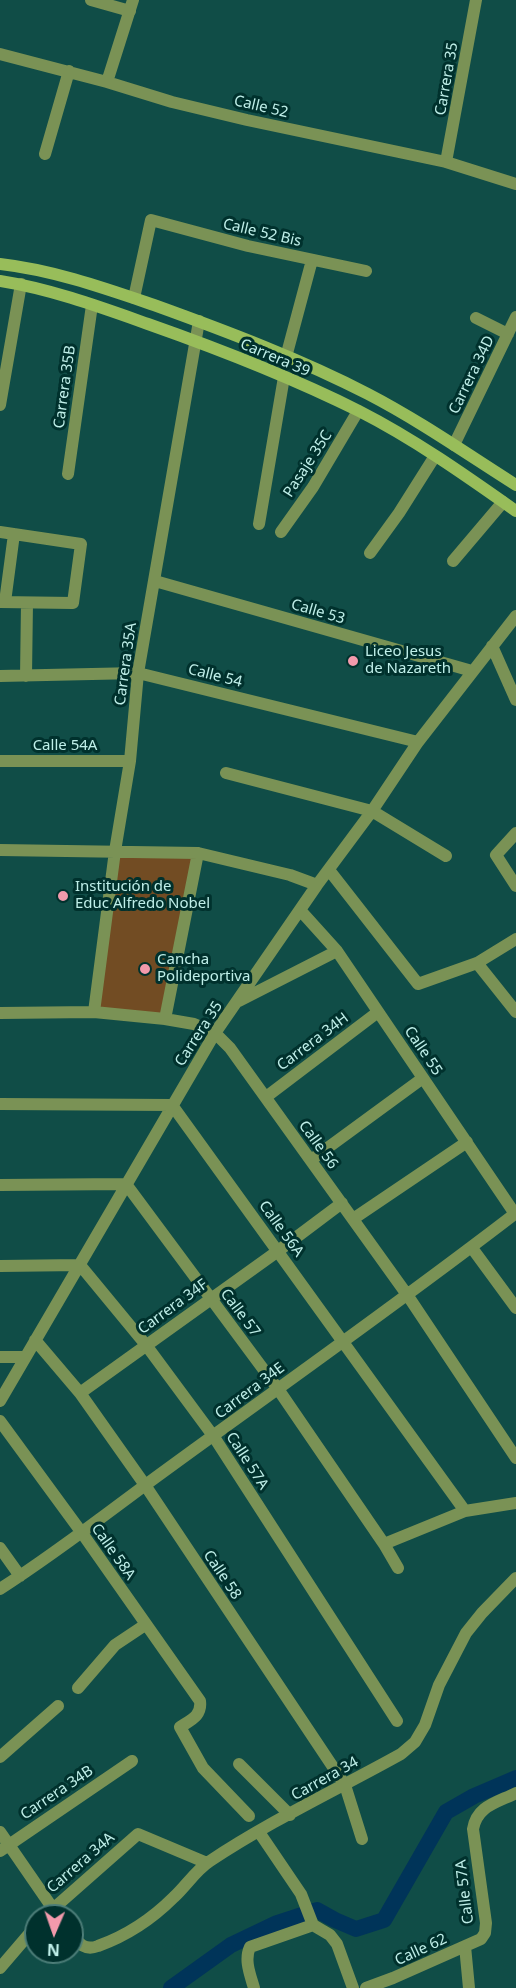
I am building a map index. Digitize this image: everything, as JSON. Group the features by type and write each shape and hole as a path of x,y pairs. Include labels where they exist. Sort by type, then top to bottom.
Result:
{"main road":[{"name":"Carrera 39","path":"0,264 28,267 135,298 199,321 286,357 368,394 516,485"},
{"name":"Carrera 39","path":"0,281 21,284 92,304 195,341 284,377 358,411 435,456 516,511"}],"street":[{"path":"91,0 132,5 106,81"},
{"name":"Carrera 35","path":"446,162 476,0"},
{"name":"Calle 52","path":"0,54 106,81 172,102 446,162 516,184"},
{"path":"45,154 69,71"},
{"name":"Calle 52 Bis","path":"135,298 151,220 248,246 366,271"},
{"path":"286,357 312,260"},
{"path":"0,405 21,284"},
{"name":"Carrera 35B","path":"68,474 92,304"},
{"name":"Carrera 34D","path":"454,445 516,317"},
{"path":"476,318 508,334"},
{"name":"Carrera 35A","path":"94,1012 115,851 130,761 138,673 199,321"},
{"path":"259,524 284,377"},
{"name":"Pasaje 35C","path":"281,532 313,487 358,411"},
{"path":"370,553 399,513 435,456"},
{"path":"453,561 503,502"},
{"path":"0,532 14,534 81,544 73,603 2,602 14,534"},
{"name":"Calle 53","path":"155,581 472,671"},
{"path":"26,676 27,603"},
{"name":"Carrera 35","path":"0,1401 215,1033 418,742 516,616"},
{"path":"492,646 516,700"},
{"name":"Calle 54","path":"0,676 138,673 418,742"},
{"name":"Calle 54A","path":"0,761 130,761"},
{"path":"226,773 372,811 446,856"},
{"path":"516,833 496,855 516,886"},
{"path":"0,850 198,853 317,885"},
{"path":"165,1019 198,853"},
{"path":"328,870 418,984 477,963 516,939"},
{"name":"Calle 55","path":"300,910 337,951 516,1213"},
{"path":"238,1002 337,951"},
{"path":"477,963 516,1012"},
{"name":"Calle 56","path":"0,1013 94,1012 194,1024 215,1033 230,1048 266,1097 408,1296 516,1458"},
{"name":"Carrera 34H","path":"266,1097 378,1012"},
{"path":"311,1160 423,1078"},
{"path":"0,1104 172,1105"},
{"name":"Calle 56A","path":"172,1105 465,1511"},
{"path":"353,1220 467,1142"},
{"path":"0,1185 126,1184"},
{"name":"Calle 57","path":"126,1184 278,1389 398,1568"},
{"name":"Carrera 34F","path":"80,1393 342,1203"},
{"name":"Carrera 34E","path":"0,1589 82,1533 343,1341 408,1296 516,1213"},
{"path":"472,1248 516,1308"},
{"path":"0,1266 80,1265"},
{"name":"Calle 57A","path":"80,1265 146,1345 214,1437 397,1721"},
{"name":"Calle 58","path":"35,1340 80,1393 145,1485 345,1785 362,1839"},
{"path":"0,1357 25,1357"},
{"name":"Calle 58A","path":"0,1421 200,1701 201,1709 198,1716 180,1727 203,1768 249,1816"},
{"path":"384,1544 465,1511 516,1503"},
{"path":"0,1548 20,1576"},
{"name":"Carrera 34","path":"84,1947 96,1947 134,1930 172,1900 207,1863 401,1754 415,1742 425,1725 443,1675 466,1633 516,1578"},
{"path":"78,1688 115,1645 145,1625"},
{"path":"0,1757 58,1706"},
{"name":"Carrera 34B","path":"4,1848 132,1761"},
{"path":"239,1764 290,1815"},
{"name":"Calle 57A","path":"484,1933 486,1923 473,1829 478,1812 516,1793"},
{"path":"259,1832 301,1894 311,1921 330,1935 337,1944 353,1988"},
{"path":"0,1833 4,1848 45,1904"},
{"name":"Carrera 34A","path":"62,1904 138,1834 207,1863"},
{"path":"254,1988 247,1961 250,1947 311,1921"},
{"name":"Calle 62","path":"366,1988 395,1983 481,1939 484,1933"},
{"path":"0,1968 24,1940"},
{"path":"465,1946 469,1988"}],"shaded area":[{"path":"115,851 198,853 165,1019 94,1012"}],"waterway":[{"path":"171,1988 231,1945 277,1923 317,1910 356,1929 384,1920 446,1812 474,1796 516,1778"}],"place":[{"name":"Liceo Jesus de Nazareth","path":"353,661"},
{"name":"Institución de Educ Alfredo Nobel","path":"63,896"},
{"name":"Cancha Polideportiva","path":"145,969"}]}
